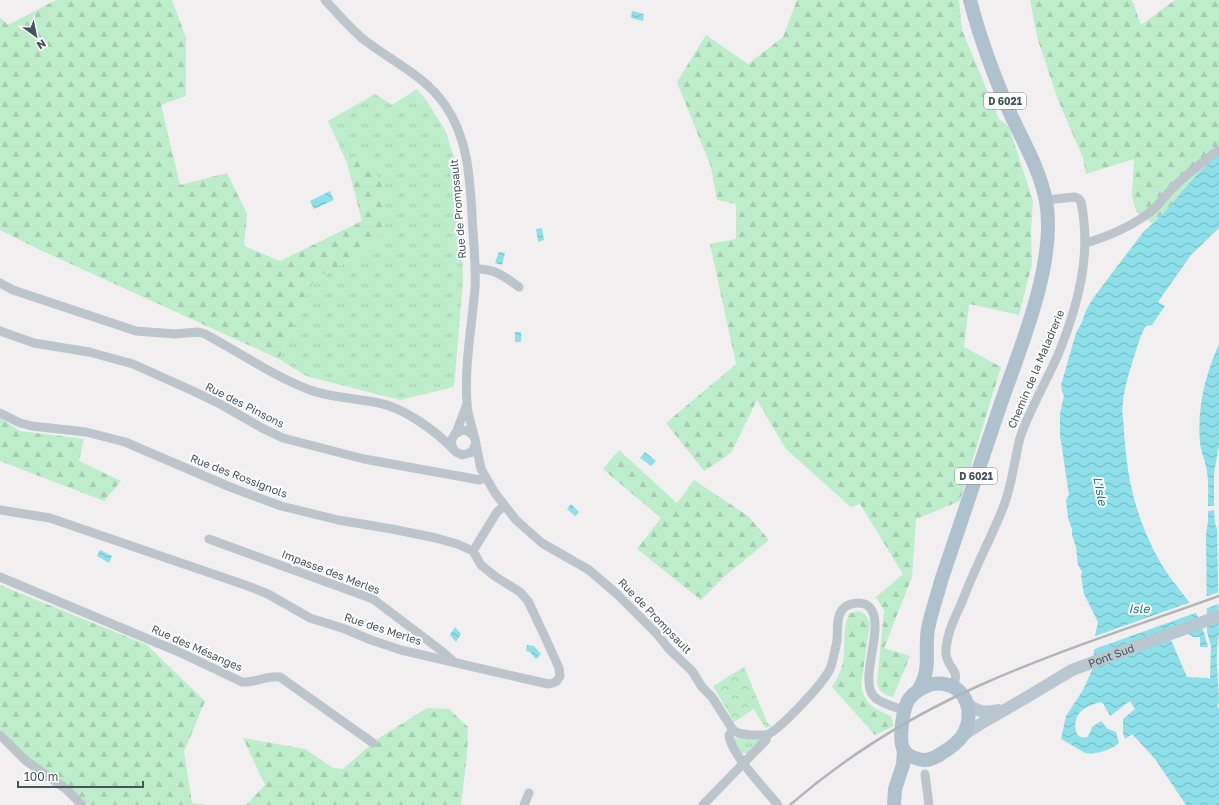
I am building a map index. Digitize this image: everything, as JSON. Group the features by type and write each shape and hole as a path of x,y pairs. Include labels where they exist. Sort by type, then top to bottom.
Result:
{"main road":[{"name":"D 6021","path":"919,689 924,681 928,666 928,630 941,581 1044,272 1048,220 1046,200 1031,156 1010,112 987,57 970,0"},
{"name":"Pont Sud","path":"962,736 1060,677 1084,665 1219,616"},
{"name":"D 6021","path":"928,630 933,664 948,685"},
{"path":"894,805 895,789 903,765 904,750 901,736 904,709 908,700 919,689 932,684 948,685 964,698 968,704 968,723 962,736 950,748 936,757 916,763 906,772 895,789"},
{"name":"Pont Sud","path":"968,704 975,709 986,712 1009,707"},
{"path":"904,750 912,757 922,760"}],"street":[{"name":"Rue de Prompsault","path":"325,0 363,38 411,71 429,86 445,106 454,121 465,151 470,176 475,269 475,286 467,372 467,404 483,473"},
{"path":"1086,243 1126,228 1150,213 1174,187 1197,166 1219,150"},
{"name":"Chemin de la Maladrerie","path":"948,685 957,679 946,654 946,645 951,629 1003,507 1012,480 1020,437 1034,403 1057,356 1072,317 1080,286 1086,243 1084,215 1081,202 1075,197 1046,200"},
{"path":"475,269 491,270 507,278 519,287"},
{"path":"0,283 20,292 136,331 175,334 198,332 205,334 298,385 326,394 391,406 403,411 439,435 456,452 462,455 470,453 473,450 475,439 468,431 465,430 439,435"},
{"name":"Rue des Pinsons","path":"0,331 34,343 89,352 133,364 198,394 283,438 364,459 480,480 483,473"},
{"name":"Rue de Prompsault","path":"455,433 467,404"},
{"name":"Rue des Rossignols","path":"0,413 20,423 32,426 86,432 125,442 230,487 281,506 338,520 436,538 457,544 473,551"},
{"path":"453,449 451,441 455,433"},
{"name":"Rue de Prompsault","path":"462,455 483,473 504,506 529,533 542,543 589,570 635,611 658,634 669,649 692,672 702,687 712,697 733,730 729,735 729,738 744,763 778,805"},
{"path":"473,551 497,512 504,506"},
{"name":"Rue des Merles","path":"0,510 50,518 248,586 268,594 310,618 345,629 401,650 549,684 557,680 560,676 560,672 528,601 520,592 496,577 481,565 473,551"},
{"name":"Impasse des Merles","path":"209,539 373,599 453,661"},
{"name":"Rue des Mésanges","path":"0,578 179,652 242,682 250,682 275,676 280,677 373,743"},
{"path":"733,730 738,733 749,735 767,735 775,730 805,700 829,670 837,641 839,619 842,610 851,604 859,603 867,605 871,609 876,624 869,684 872,693 876,699 900,709 904,709"},
{"path":"703,805 766,740 767,735"},
{"path":"0,736 25,760 66,789 82,805"},
{"path":"925,774 929,805"},
{"path":"524,805 529,793"}],"green space":[{"path":"56,0 172,0 186,38 186,96 161,105 180,185 227,173 247,214 244,246 280,261 362,221 347,163 362,152 381,181 387,220 376,244 357,257 315,278 279,359 38,249 0,230 0,17 8,25"},
{"path":"797,0 959,0 962,30 999,119 1009,127 1033,201 1031,231 1032,264 1019,315 969,304 964,347 1001,367 960,501 916,519 912,577 884,648 910,656 893,697 882,693 877,683 884,611 876,597 903,574 860,504 851,507 786,449 757,400 731,453 704,471 666,423 736,364 710,244 736,239 736,204 717,200 711,167 677,82 706,35 748,64 783,37"},
{"path":"1030,0 1132,0 1141,25 1175,0 1219,0 1219,154 1206,164 1181,195 1153,224 1136,211 1132,196 1134,159 1086,174 1083,158 1058,100 1038,40"},
{"path":"417,89 426,100 445,130 457,166 461,217 463,281 454,387 400,400 306,376 279,359 315,278 357,257 375,244 362,153 347,163 328,121 375,94 392,105"},
{"path":"0,418 20,431 84,439 79,461 121,481 104,501 0,461"},
{"path":"619,450 677,503 694,480 748,516 769,540 725,576 701,600 637,549 661,518 603,469"},
{"path":"0,585 147,645 205,701 184,752 192,803 206,805 89,805 63,784 31,763 7,740 0,729"},
{"path":"857,611 862,612 868,618 870,623 861,686 868,702 880,711 891,716 894,726 875,735 832,687 839,675 844,657 847,619 849,614"},
{"path":"744,667 767,722 771,726 765,728 754,709 734,722 713,686"},
{"path":"427,708 449,709 468,727 467,756 461,805 246,805 265,785 243,738 305,749 333,768 343,769 376,740"},
{"path":"734,738 760,739 760,743 750,753 741,753 734,741"}],"water":[{"path":"632,11 644,14 643,21 631,18"},
{"name":"Isle","path":"1219,154 1219,228 1191,255 1158,302 1165,306 1152,325 1146,326 1138,343 1124,392 1122,405 1125,449 1130,482 1144,529 1162,566 1196,612 1208,647 1200,647 1200,637 1193,637 1188,634 1171,640 1187,677 1210,679 1211,646 1207,632 1206,534 1208,511 1214,510 1217,529 1219,634 1217,660 1219,703 1217,704 1219,709 1219,805 1186,805 1155,759 1132,734 1125,739 1123,733 1123,719 1135,709 1130,701 1110,716 1101,702 1088,706 1076,718 1075,727 1077,734 1083,738 1087,737 1092,727 1101,721 1108,729 1116,732 1119,743 1112,748 1098,753 1085,753 1061,739 1066,716 1083,690 1093,668 1094,649 1089,638 1095,636 1098,622 1084,594 1081,576 1082,572 1078,565 1076,547 1068,518 1066,500 1069,495 1060,435 1060,414 1064,395 1061,385 1076,333 1086,310 1094,297 1144,231 1164,213 1199,172"},
{"path":"330,191 334,200 314,209 310,201"},
{"path":"542,228 544,240 538,242 536,229"},
{"path":"499,252 505,253 502,265 495,263"},
{"path":"515,332 521,332 521,342 515,342"},
{"path":"1219,344 1219,445 1214,473 1214,506 1208,506 1208,476 1201,450 1199,430 1203,392"},
{"path":"645,452 656,461 651,466 640,458"},
{"path":"571,504 579,512 575,516 567,509"},
{"path":"100,550 112,556 109,563 97,556"},
{"path":"455,627 461,634 456,642 450,635"},
{"path":"527,645 534,646 541,654 536,659 530,652 526,651"}],"pier":[{"path":"1219,592 1219,604 1204,609 1205,597"},
{"path":"1191,602 1198,612 1092,650 1087,639"}],"railway":[{"path":"790,805 855,755 902,725 951,699 1035,662 1219,596"}],"water label":[{"name":"L'Isle","path":"1100,491"}]}
